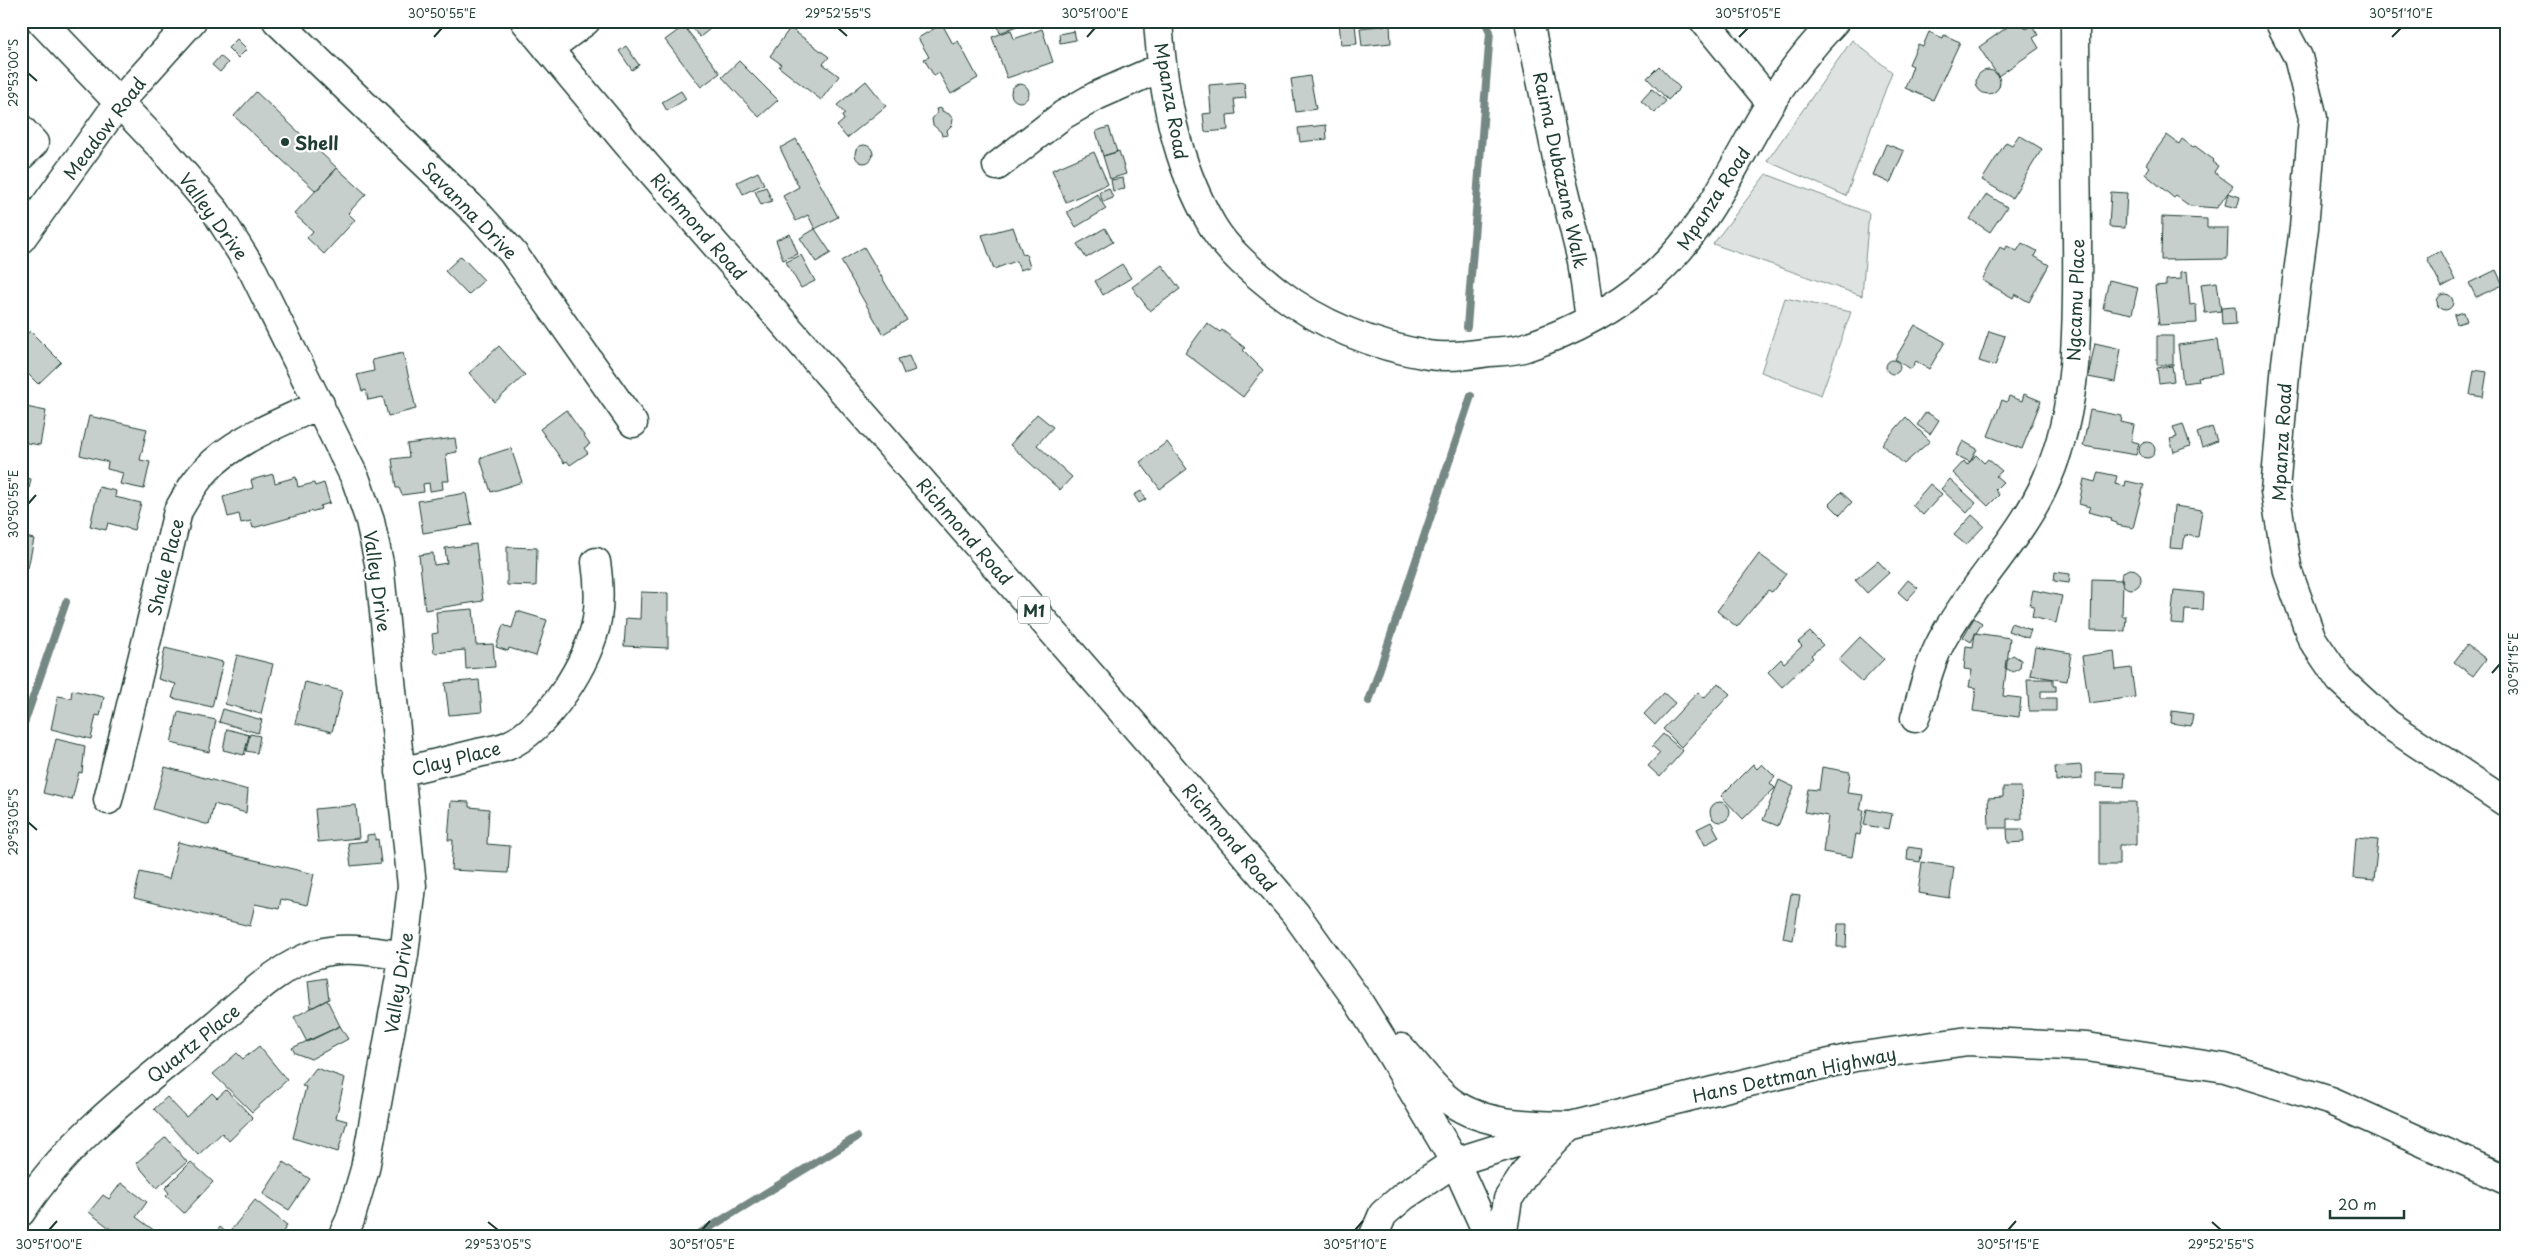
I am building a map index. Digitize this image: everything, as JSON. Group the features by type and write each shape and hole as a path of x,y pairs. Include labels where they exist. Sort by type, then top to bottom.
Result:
{"main road":[{"name":"Valley Drive","path":"41,21 120,101 216,212 253,271 320,404 356,480 370,520 379,563 412,886 404,955 365,1169 350,1220 342,1237"},
{"name":"Meadow Road","path":"21,239 120,101 192,21"},
{"name":"Savanna Drive","path":"277,21 477,213 513,253 633,423"},
{"name":"Richmond Road","path":"525,21 626,142 1175,772 1295,914 1358,1001 1455,1162 1489,1237"},
{"path":"548,49 586,21"},
{"name":"Mpanza Road","path":"1158,21 1162,68 1172,124 1185,171 1213,226 1243,264 1298,307 1359,337 1429,355 1473,354 1524,348 1590,319 1614,306 1652,277 1679,251 1728,180 1771,103 1801,60 1835,21"},
{"name":"Raima Dubazane Walk","path":"1529,21 1558,163 1582,261 1590,319"},
{"path":"1704,21 1771,103"},
{"name":"Ngcamu Place","path":"1915,718 1935,653 1946,632 2026,515 2047,480 2064,423 2078,335 2075,21"},
{"name":"Mpanza Road","path":"2278,21 2298,57 2313,118 2304,228 2286,363 2275,491 2288,572 2312,639 2340,680 2388,724 2507,803"},
{"path":"997,166 1063,115 1096,96 1162,68"},
{"path":"21,129 34,143 21,156"},
{"name":"Shale Place","path":"108,800 178,511 190,489 207,469 234,446 320,404"},
{"name":"Clay Place","path":"400,772 507,746 526,733 547,714 572,680 586,652 597,621 600,589 596,562"},
{"name":"Quartz Place","path":"21,1212 41,1181 86,1134 278,974 319,953 346,950 404,955"},
{"path":"1358,1001 1446,1098 1471,1112 1500,1121 1527,1125 1570,1126"},
{"name":"Hans Dettman Highway","path":"1373,1237 1384,1214 1404,1196 1455,1162 1570,1126 1855,1057 1968,1041 2087,1047 2225,1068 2330,1101 2507,1180"},
{"path":"1502,1237 1508,1199 1526,1170 1570,1126"}],"shaded area":[{"path":"1852,40 1892,72 1846,196 1767,161"},
{"path":"1766,174 1869,213 1862,296 1713,244"},
{"path":"1785,298 1851,312 1821,395 1761,372"}],"building":[{"path":"700,21 703,21 710,29 700,37 692,28"},
{"path":"728,21 742,21 734,28"},
{"path":"996,21 1029,21 1000,33"},
{"path":"1339,21 1373,21 1355,23 1357,44 1341,45"},
{"path":"2016,21 2021,21 2026,29 2032,25 2038,35 2033,38 2039,48 1998,76 1979,47"},
{"path":"942,24 953,44 958,41 978,78 951,94 939,73 934,76 924,59 929,57 918,38"},
{"path":"1390,25 1391,43 1362,46 1360,28"},
{"path":"684,26 720,73 701,87 665,40"},
{"path":"790,28 829,57 823,64 839,76 821,100 779,67 781,64 770,56"},
{"path":"1042,29 1053,62 1007,78 992,37 1011,30 1014,39"},
{"path":"1074,31 1076,40 1060,43 1059,34"},
{"path":"1929,32 1943,38 1944,35 1960,42 1933,100 1905,88 1913,66 1909,64 1918,44 1923,46"},
{"path":"237,39 247,49 238,58 228,48"},
{"path":"626,46 639,65 632,70 619,51"},
{"path":"220,56 228,63 220,72 212,65"},
{"path":"739,61 778,100 759,117 722,77"},
{"path":"1659,66 1680,88 1668,100 1647,78"},
{"path":"1988,70 1996,74 2000,82 1996,90 1988,94 1980,90 1976,82 1980,74"},
{"path":"1310,76 1316,109 1296,112 1291,79"},
{"path":"866,81 886,106 847,138 837,126 844,120 842,116 845,114 837,105"},
{"path":"1244,82 1246,98 1234,99 1236,114 1227,115 1228,130 1205,132 1203,114 1211,113 1209,85"},
{"path":"1020,84 1026,87 1029,93 1026,99 1020,102 1014,99 1011,93 1014,87"},
{"path":"1652,89 1666,101 1655,113 1641,101"},
{"path":"681,91 686,99 667,111 662,102"},
{"path":"256,92 337,168 316,191 234,116"},
{"path":"942,108 942,111 949,114 953,119 952,125 947,130 948,135 942,136 941,132 933,125 932,119 937,113 936,109"},
{"path":"1326,125 1327,139 1300,142 1298,128"},
{"path":"1109,127 1117,152 1103,156 1096,131"},
{"path":"2019,135 2042,149 2012,198 1982,180 2006,142 2012,145"},
{"path":"2167,135 2179,144 2182,139 2214,160 2212,162 2218,166 2214,172 2233,186 2217,208 2190,206 2176,196 2174,198 2145,174 2150,167 2146,164"},
{"path":"796,139 838,217 815,229 808,215 796,221 783,196 799,187 780,148"},
{"path":"1886,144 1904,151 1890,183 1873,175"},
{"path":"864,145 870,148 873,154 870,160 864,163 858,160 855,154 858,148"},
{"path":"1119,151 1126,174 1110,179 1103,156"},
{"path":"1094,152 1108,184 1066,202 1052,170"},
{"path":"337,168 366,194 348,213 355,220 324,254 307,238 313,231 294,214"},
{"path":"758,172 764,184 743,194 737,182"},
{"path":"1123,178 1125,189 1113,191 1111,180"},
{"path":"766,187 772,201 761,205 755,191"},
{"path":"1109,188 1113,198 1103,202 1099,192"},
{"path":"2111,192 2127,193 2125,228 2109,227"},
{"path":"2228,193 2240,197 2237,208 2225,205"},
{"path":"1097,194 1106,209 1076,227 1067,212"},
{"path":"1987,194 2007,207 1990,232 1970,219"},
{"path":"2162,217 2207,219 2207,228 2228,228 2227,259 2161,260"},
{"path":"1013,227 1023,255 1026,254 1030,267 1020,270 1016,261 994,269 982,235"},
{"path":"1105,228 1113,242 1086,258 1077,244"},
{"path":"815,229 831,253 816,262 800,238"},
{"path":"790,234 798,254 783,260 776,240"},
{"path":"2022,243 2037,251 2034,256 2049,265 2029,302 2015,294 2013,298 1982,280 2000,247 2005,250 2007,246 2017,251"},
{"path":"864,247 907,320 883,334 841,261"},
{"path":"2440,251 2455,280 2442,287 2427,258"},
{"path":"801,255 815,281 801,288 786,262"},
{"path":"461,256 484,280 468,295 445,271"},
{"path":"1122,264 1131,278 1103,295 1095,281"},
{"path":"1162,265 1180,289 1150,311 1132,287"},
{"path":"2496,270 2503,285 2476,297 2469,283"},
{"path":"2187,271 2190,305 2196,304 2197,323 2159,325 2155,286 2166,285 2166,280 2181,279 2181,272"},
{"path":"2109,280 2138,287 2132,314 2103,308"},
{"path":"2217,282 2221,311 2205,313 2201,284"},
{"path":"2445,294 2451,296 2453,302 2451,308 2445,310 2439,308 2437,302 2439,296"},
{"path":"2235,307 2236,324 2222,325 2221,308"},
{"path":"2464,312 2467,321 2457,324 2454,315"},
{"path":"1207,323 1220,332 1222,330 1245,348 1243,350 1263,370 1243,397 1185,353"},
{"path":"1915,325 1945,342 1929,369 1916,361 1911,369 1895,359"},
{"path":"30,331 61,362 38,384 21,367 21,340"},
{"path":"1989,331 2005,336 1995,366 1979,361"},
{"path":"2157,336 2173,336 2173,365 2157,365"},
{"path":"2217,340 2222,374 2198,377 2199,381 2183,383 2178,345"},
{"path":"2095,343 2121,349 2115,382 2088,377"},
{"path":"499,346 525,375 495,402 469,373"},
{"path":"403,353 416,409 388,416 383,397 368,400 366,390 362,391 357,375 374,371 372,360"},
{"path":"909,356 915,370 904,374 898,359"},
{"path":"1890,360 1896,360 1900,367 1896,374 1890,374 1886,370 1886,364"},
{"path":"2172,366 2174,381 2159,383 2157,368"},
{"path":"2474,370 2487,372 2483,397 2470,395"},
{"path":"2024,394 2041,401 2022,449 1988,436 2002,400 2007,402 2009,396 2022,401"},
{"path":"21,406 46,411 40,445 21,442"},
{"path":"566,410 590,444 584,448 588,453 570,465 567,461 564,463 540,429"},
{"path":"2090,410 2122,416 2121,422 2134,425 2131,441 2139,443 2136,455 2083,446"},
{"path":"1926,412 1939,420 1930,434 1917,425"},
{"path":"1037,414 1053,427 1037,445 1072,477 1060,490 1010,445"},
{"path":"89,416 147,429 140,460 150,462 144,489 120,484 123,473 107,469 108,462 80,455"},
{"path":"1906,417 1930,441 1904,464 1882,444"},
{"path":"2183,424 2190,446 2174,452 2170,439 2177,437 2173,427"},
{"path":"2212,427 2217,441 2202,447 2197,433"},
{"path":"455,438 457,452 446,454 449,481 442,481 443,489 430,491 429,483 423,484 424,492 402,495 399,488 396,488 392,459 409,457 407,444"},
{"path":"1963,441 1977,449 1970,462 1956,455"},
{"path":"1167,442 1187,469 1160,489 1140,462"},
{"path":"2144,442 2150,442 2155,447 2153,456 2144,458 2139,453 2139,447"},
{"path":"511,448 522,482 491,492 480,458"},
{"path":"1976,455 1984,463 1988,459 2002,471 1996,476 2003,482 1995,490 1999,495 1988,506 1953,473 1964,461 1967,465"},
{"path":"2098,472 2117,476 2115,484 2125,486 2126,481 2144,485 2133,528 2117,525 2117,523 2111,521 2112,518 2088,512 2090,507 2079,504 2084,479 2095,482"},
{"path":"273,474 275,483 296,477 298,487 314,483 315,486 324,483 330,503 320,506 321,509 253,528 251,521 241,523 239,514 228,517 223,497 253,488 251,480"},
{"path":"21,477 31,479 24,512 21,511"},
{"path":"1950,479 1976,503 1967,513 1941,489"},
{"path":"1930,484 1942,494 1923,515 1912,505"},
{"path":"99,487 116,491 115,497 141,503 134,530 108,523 106,530 90,526"},
{"path":"1141,491 1146,499 1139,503 1134,495"},
{"path":"1841,492 1852,502 1840,515 1829,504"},
{"path":"466,493 472,525 423,533 418,501"},
{"path":"2174,506 2202,510 2198,537 2185,535 2183,549 2170,548"},
{"path":"1972,515 1984,526 1966,545 1954,535"},
{"path":"21,536 34,539 28,568 21,567"},
{"path":"476,544 483,601 425,610 419,555 433,553 434,565 447,563 445,548"},
{"path":"507,547 537,548 536,586 507,585"},
{"path":"1759,554 1786,574 1772,592 1768,590 1737,627 1717,611"},
{"path":"1878,561 1889,573 1867,593 1855,580"},
{"path":"2127,569 2135,569 2141,575 2141,583 2135,589 2127,589 2121,583 2121,575"},
{"path":"2055,572 2070,574 2069,583 2054,581"},
{"path":"2092,579 2123,580 2122,616 2126,616 2125,631 2091,630"},
{"path":"1908,580 1918,588 1907,600 1898,592"},
{"path":"2033,590 2062,596 2056,623 2032,617 2034,606 2030,605"},
{"path":"2174,590 2204,593 2203,610 2185,609 2184,624 2171,623"},
{"path":"641,592 668,593 668,648 624,646 626,618 640,619"},
{"path":"473,609 476,645 493,644 495,667 466,669 465,650 434,653 432,634 438,633 436,612"},
{"path":"517,611 547,620 536,656 509,648 508,651 496,647 503,625 512,628"},
{"path":"1974,618 1982,623 1971,642 1963,637"},
{"path":"2011,623 2031,630 2028,638 2008,631"},
{"path":"1810,632 1823,645 1811,655 1813,658 1782,687 1768,672 1781,659 1784,663 1802,646 1798,642"},
{"path":"1975,633 2010,638 2003,696 2021,698 2019,717 1973,711 1976,688 1969,687 1972,670 1964,669 1966,646 1973,647"},
{"path":"1860,637 1884,659 1862,682 1838,660"},
{"path":"2467,645 2486,659 2473,676 2454,662"},
{"path":"2035,647 2071,653 2067,681 2030,675"},
{"path":"165,648 223,662 212,707 172,698 176,684 158,679"},
{"path":"2114,651 2116,670 2131,668 2135,697 2089,703 2082,656"},
{"path":"237,655 273,664 261,714 225,704"},
{"path":"2013,655 2021,660 2020,668 2013,672 2005,668 2006,660"},
{"path":"2027,679 2053,679 2053,686 2056,686 2056,691 2041,691 2041,698 2056,698 2056,711 2029,711"},
{"path":"479,680 482,712 449,715 445,683"},
{"path":"305,682 342,691 332,732 295,723"},
{"path":"1718,683 1730,694 1681,747 1663,729 1698,692 1704,698"},
{"path":"72,690 104,697 100,716 96,715 91,739 51,729 58,696 71,698"},
{"path":"1664,693 1675,703 1655,725 1644,714"},
{"path":"223,709 262,720 258,733 219,722"},
{"path":"2172,711 2193,714 2191,726 2171,723"},
{"path":"178,712 216,720 209,752 171,743"},
{"path":"227,729 249,735 244,755 223,750"},
{"path":"250,734 260,736 257,753 246,751"},
{"path":"1663,734 1683,751 1660,777 1648,766 1660,753 1652,746"},
{"path":"56,739 85,746 82,773 79,772 72,800 43,793"},
{"path":"1753,764 1757,769 1762,764 1775,777 1770,783 1775,788 1743,819 1721,796"},
{"path":"2081,765 2082,779 2056,781 2055,767"},
{"path":"165,767 248,790 246,813 214,804 209,825 153,809"},
{"path":"1822,767 1850,772 1847,793 1863,795 1860,810 1864,810 1860,835 1856,834 1852,857 1823,852 1828,816 1804,812 1808,789 1819,790"},
{"path":"2096,772 2125,773 2124,787 2096,786"},
{"path":"1779,780 1794,787 1778,826 1763,820"},
{"path":"2003,787 2021,787 2022,819 2007,819 2007,828 1989,828 1988,798 2003,797"},
{"path":"451,801 469,802 469,807 489,809 487,844 510,846 508,873 451,870 453,840 448,840"},
{"path":"1716,802 1724,802 1730,808 1730,816 1724,822 1716,822 1710,816 1710,808"},
{"path":"2099,802 2136,802 2136,845 2119,845 2119,865 2099,865"},
{"path":"356,805 359,838 318,842 315,809"},
{"path":"1867,809 1892,814 1889,829 1864,825"},
{"path":"1711,822 1719,837 1705,845 1697,829"},
{"path":"2007,829 2023,829 2024,842 2008,843"},
{"path":"375,834 375,840 378,839 381,863 351,866 348,843 367,841 367,835"},
{"path":"2356,838 2378,840 2374,880 2353,878"},
{"path":"178,842 314,874 307,905 281,899 279,909 255,904 250,926 134,898 140,872 169,879"},
{"path":"1908,847 1922,849 1920,862 1907,860"},
{"path":"1922,862 1954,867 1950,898 1918,893"},
{"path":"1791,894 1800,895 1793,940 1783,938"},
{"path":"1838,924 1847,924 1846,947 1837,947"},
{"path":"326,978 329,999 311,1008 308,981"},
{"path":"327,1000 340,1026 307,1042 294,1017"},
{"path":"340,1026 348,1039 311,1059 295,1053 292,1048"},
{"path":"259,1046 287,1080 252,1112 213,1074 237,1053 243,1059"},
{"path":"316,1068 345,1078 336,1118 347,1121 338,1152 293,1138 306,1087 302,1086"},
{"path":"226,1090 253,1118 229,1141 222,1133 198,1155 154,1109 167,1097 186,1117 212,1093 217,1098"},
{"path":"166,1137 187,1162 157,1188 136,1163"},
{"path":"191,1162 213,1182 184,1213 166,1196 169,1193 165,1188"},
{"path":"284,1162 310,1179 289,1210 263,1194"},
{"path":"121,1183 147,1202 136,1217 163,1237 117,1237 117,1234 89,1212 103,1195 109,1199"},
{"path":"255,1200 287,1225 280,1237 213,1237 220,1227 228,1234"},
{"path":"190,1229 200,1237 184,1237"}],"waterway":[{"path":"1467,327 1490,32 1485,21"},
{"path":"1369,701 1471,396"},
{"path":"21,732 66,602"},
{"path":"694,1237 857,1137"}],"place":[{"name":"Shell","path":"285,142"}]}
